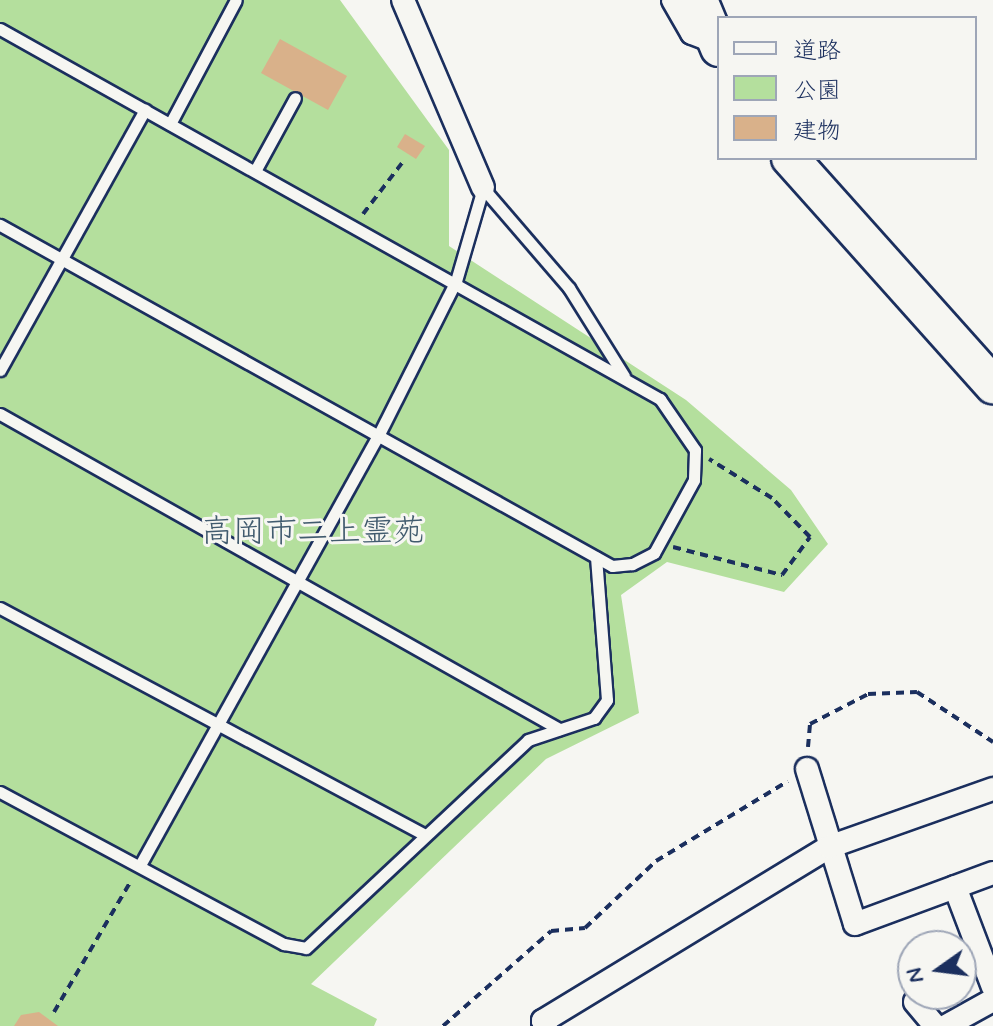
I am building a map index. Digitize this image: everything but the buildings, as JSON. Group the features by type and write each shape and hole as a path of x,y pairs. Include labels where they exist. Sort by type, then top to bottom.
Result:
{"main road":[{"path":"699,0 717,45"},
{"path":"792,160 993,385"}],"street":[{"path":"403,0 483,188"},
{"path":"673,0 692,33 717,45"},
{"path":"807,769 855,924 993,873"},
{"path":"546,1026 543,1021 829,847 993,789"},
{"path":"955,887 993,987"},
{"path":"946,1026 993,1000"},
{"path":"922,1010 935,1026"}],"lane":[{"path":"170,124 236,0"},
{"path":"0,29 456,281 660,399 695,450 694,480 654,553 632,564 612,566 0,225"},
{"path":"255,171 295,98"},
{"path":"0,370 145,110"},
{"path":"140,865 379,434 456,281 483,188"},
{"path":"483,188 569,288 625,379"},
{"path":"0,414 559,729"},
{"path":"0,792 284,944 306,948 424,834 528,740 594,718 607,700 596,557"},
{"path":"0,608 218,727 424,834"}],"path":[{"path":"354,225 402,163"},
{"path":"659,543 782,575 810,537 772,498 695,450"},
{"path":"443,1026 551,931 585,928 656,861 807,769 810,724 868,694 917,692 993,742"},
{"path":"54,1012 140,865"}],"green space":[{"name":"高岡市二上霊苑","path":"0,0 340,0 449,150 449,246 686,400 791,490 828,544 784,592 667,562 621,595 639,713 546,759 311,984 377,1019 374,1026 0,1026"}]}
